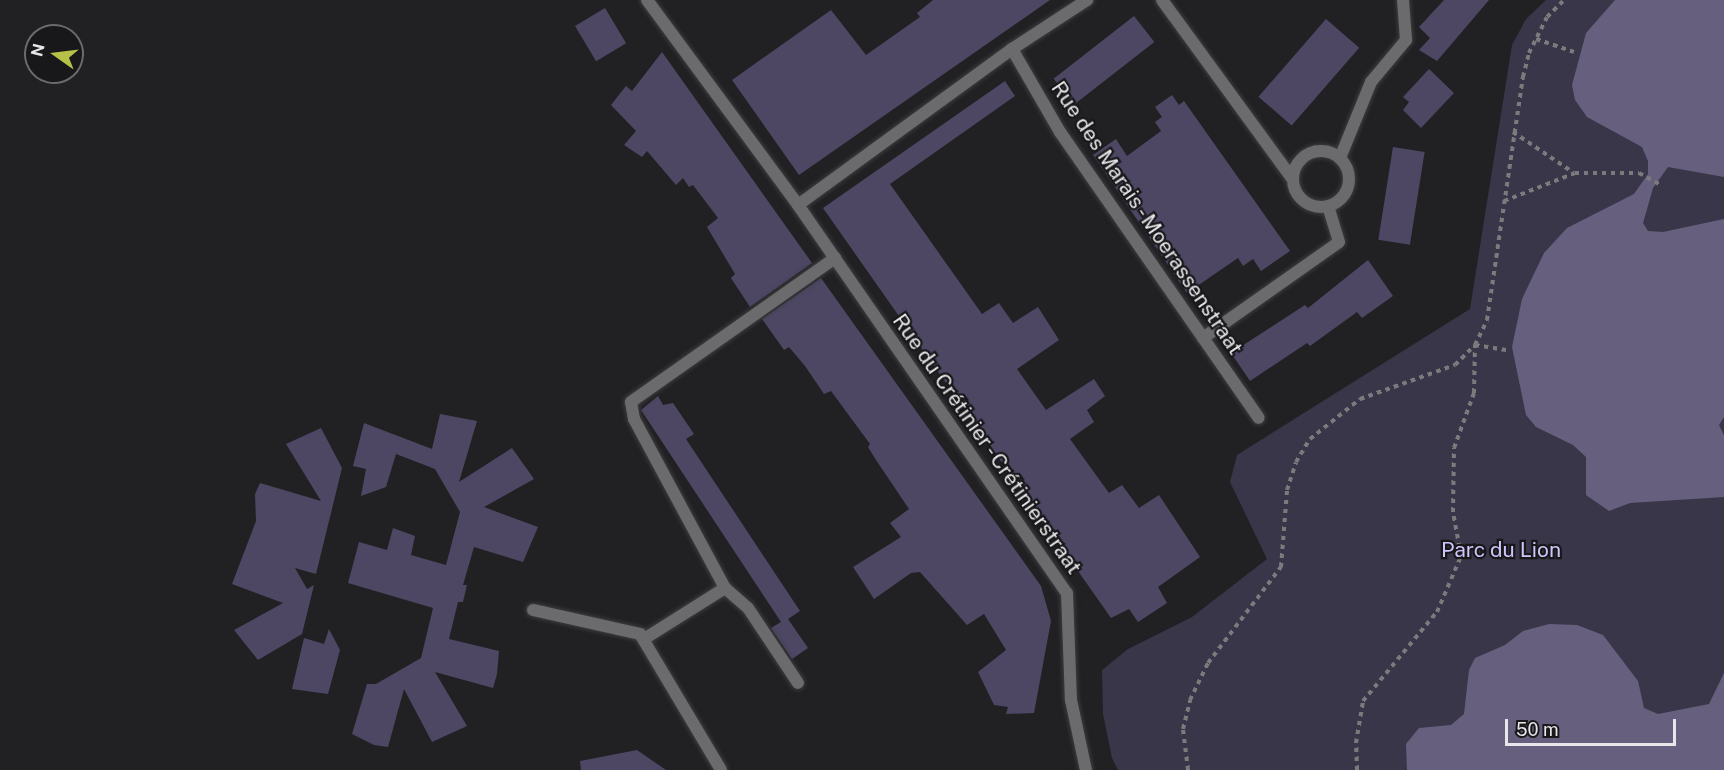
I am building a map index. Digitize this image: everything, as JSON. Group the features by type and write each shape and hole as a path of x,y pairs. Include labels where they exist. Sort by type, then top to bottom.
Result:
{"street":[{"name":"Rue du Crétinier - Crétinierstraat","path":"646,0 798,205 1067,593 1071,700 1086,770"},
{"path":"798,205 1012,49 1087,0"},
{"path":"1162,0 1292,178 1295,193 1309,206 1328,207 1340,201 1349,183 1340,158 1371,82 1406,40 1403,0"},
{"name":"Rue des Marais - Moerassenstraat","path":"1012,49 1060,132 1259,417"},
{"path":"1292,178 1298,161 1310,153 1325,151 1340,158"},
{"path":"1203,338 1339,242 1328,207"},
{"path":"798,683 748,608 725,588 634,419 631,402 835,258"},
{"path":"644,639 725,588"},
{"path":"532,610 640,634 721,770"}],"path":[{"path":"1188,770 1183,729 1190,700 1208,663 1281,567 1287,490 1296,462 1310,439 1360,399 1455,365 1475,345 1487,320 1513,132 1523,77 1536,39 1547,17 1564,0"},
{"path":"1536,39 1574,52"},
{"path":"1513,132 1575,173"},
{"path":"1504,201 1575,173 1639,173 1662,186"},
{"path":"1475,345 1508,350"},
{"path":"1357,770 1356,743 1363,701 1437,612 1461,556 1453,512 1454,448 1474,393 1475,345"}],"green space":[{"name":"Parc du Lion","path":"1546,0 1724,0 1724,770 1118,770 1112,758 1103,714 1102,670 1128,649 1192,617 1267,559 1230,482 1237,455 1470,309 1512,45 1526,19"}],"shaded area":[{"path":"1615,0 1724,0 1724,177 1668,167 1653,188 1643,223 1648,231 1663,232 1724,219 1724,417 1719,425 1724,435 1724,497 1630,503 1609,511 1586,495 1586,457 1573,445 1536,427 1526,415 1512,347 1522,299 1544,253 1567,228 1634,194 1648,174 1648,161 1642,147 1587,117 1575,100 1572,85 1586,33"},
{"path":"1549,624 1577,625 1603,635 1638,681 1644,708 1658,714 1709,704 1724,673 1724,770 1407,770 1406,744 1419,728 1451,725 1464,714 1469,670 1475,658 1505,645 1523,631"}],"building":[{"path":"933,0 1050,0 799,175 732,80 831,10 866,55 920,17 917,13"},
{"path":"1444,0 1489,0 1437,61 1419,50 1430,38 1419,27"},
{"path":"605,8 626,43 596,61 575,26"},
{"path":"1134,16 1154,42 1074,105 1054,79"},
{"path":"1326,19 1359,48 1292,126 1258,97"},
{"path":"662,52 812,263 750,307 731,278 735,274 707,227 718,218 693,185 689,187 683,178 676,185 647,151 642,157 624,145 636,131 611,105 626,86 632,91"},
{"path":"1429,69 1454,93 1421,128 1403,110 1409,102 1403,97"},
{"path":"1005,81 1015,96 890,184 982,314 999,303 1013,323 1038,307 1059,340 1017,369 1046,410 1094,379 1105,396 1087,410 1094,422 1070,439 1109,493 1122,485 1139,508 1159,495 1200,557 1158,587 1167,603 1138,622 1129,609 1111,618 823,208"},
{"path":"1172,95 1179,105 1184,101 1290,251 1261,271 1253,259 1243,266 1238,258 1187,293 1093,155 1116,139 1127,156 1161,131 1155,122 1162,117 1155,107"},
{"path":"1393,147 1425,152 1410,245 1378,240"},
{"path":"1368,260 1393,296 1362,318 1357,312 1310,346 1307,343 1250,381 1231,353 1305,305 1308,308"},
{"path":"821,278 1041,586 1051,621 1034,713 1006,714 1008,707 994,705 978,672 1006,650 984,614 967,625 920,572 911,573 874,599 853,567 901,537 890,523 909,509 868,447 870,444 831,391 824,394 805,366 789,347 784,350 762,319"},
{"path":"658,396 663,405 673,403 694,434 686,439 800,611 788,619 808,648 792,659 771,628 781,622 641,410"},
{"path":"440,414 477,421 459,482 512,448 534,479 484,507 538,527 523,562 474,547 463,585 467,585 463,602 458,602 449,639 499,651 493,688 435,672 467,726 432,742 404,689 388,747 374,745 352,734 367,684 376,684 421,658 433,608 348,583 359,542 387,550 393,528 415,536 411,555 446,565 460,512 435,469 396,454 386,487 361,496 366,469 353,466 364,423 432,449"},
{"path":"321,428 342,468 316,574 295,568 307,589 314,585 302,634 258,660 234,630 283,603 232,584 256,521 255,494 260,483 321,501 286,444"},
{"path":"329,629 340,650 328,694 292,689 304,638 324,644"},
{"path":"637,750 666,770 581,770 580,761"}]}
